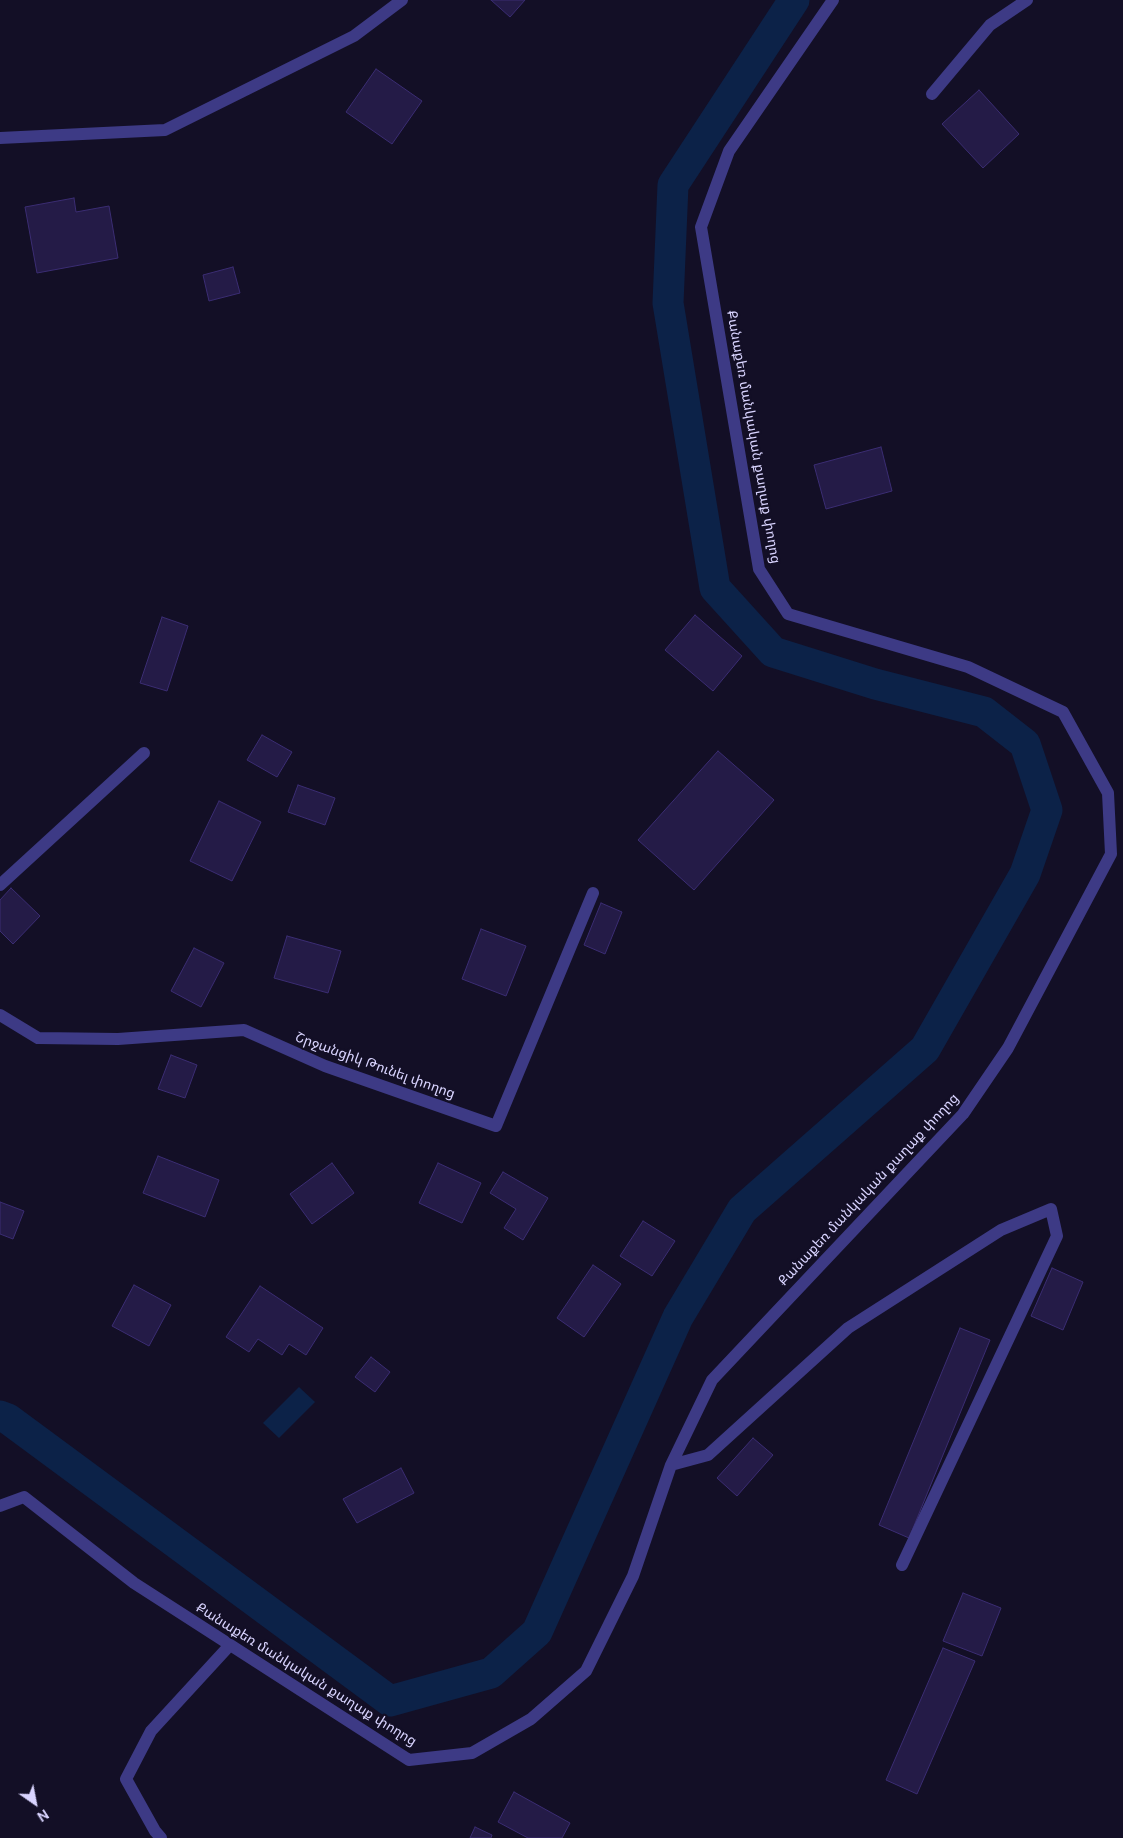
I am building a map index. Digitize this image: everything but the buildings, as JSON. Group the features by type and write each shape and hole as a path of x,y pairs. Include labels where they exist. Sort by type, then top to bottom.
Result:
{"street":[{"path":"0,138 165,130 354,36 402,0"},
{"name":"Քանաքեռ մանկական քաղաք փողոց","path":"0,1506 24,1497 134,1583 409,1760 472,1753 531,1719 586,1671 633,1576 671,1465 712,1380 963,1114 1008,1048 1111,854 1108,793 1063,712 968,667 788,614 759,569 701,227 729,151 833,0"},
{"path":"932,94 990,26 1027,0"},
{"path":"0,885 144,753"},
{"name":"Շրջանցիկ Թունել փողոց","path":"0,1015 38,1038 118,1038 244,1030 325,1066 496,1126 593,893"},
{"path":"671,1465 708,1455 848,1328 1001,1230 1050,1209 1057,1236 902,1566"},
{"path":"161,1838 155,1831 126,1779 151,1731 230,1645"}],"water":[{"path":"299,1387 315,1402 279,1438 263,1423"}],"waterway":[{"path":"0,1416 8,1419 390,1701 491,1673 537,1632 678,1317 742,1210 925,1049 1025,874 1047,810 1025,744 984,712 875,684 773,652 715,588 668,303 673,185 794,0"}]}
